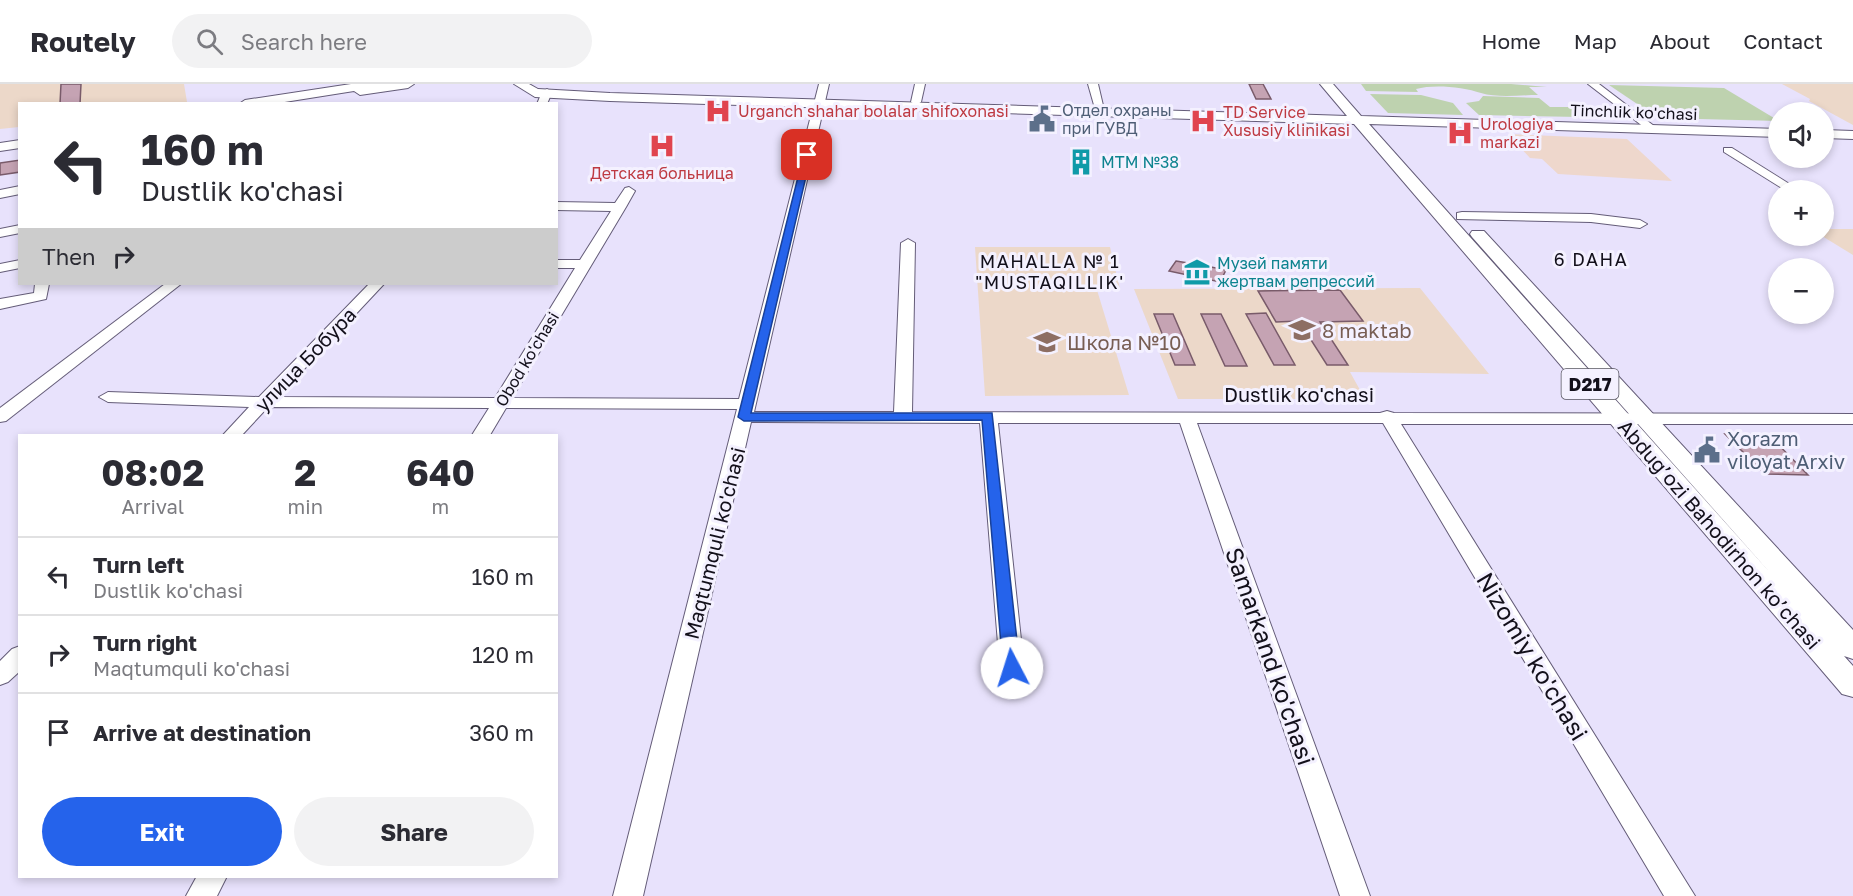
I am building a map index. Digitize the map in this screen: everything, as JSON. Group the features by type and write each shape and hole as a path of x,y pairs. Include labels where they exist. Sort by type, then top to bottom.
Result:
{"main road":[{"path":"256,102 335,87 374,84"},
{"path":"293,102 408,84"},
{"name":"Tinchlik ko'chasi","path":"520,84 544,97 821,96 1101,110"},
{"name":"Tinchlik ko'chasi","path":"529,84 544,97"},
{"name":"Abdug’ozi Bahodirhon ko’chasi","path":"1326,84 1366,118 1462,216 1853,648"},
{"name":"Abdug’ozi Bahodirhon ko’chasi","path":"1342,84 1366,118 1617,417 1853,686"},
{"name":"Tinchlik ko'chasi","path":"821,96 1101,110 1768,131"},
{"path":"1834,133 1853,134"},
{"path":"0,141 18,138"},
{"path":"0,147 18,144"}],"street":[{"path":"916,102 920,84"},
{"path":"1094,84 1101,110"},
{"path":"1593,84 1652,127"},
{"name":"Maqtumquli ko'chasi","path":"628,896 821,96"},
{"path":"1728,150 1777,180"},
{"path":"0,194 18,190"},
{"name":"Obod ko'chasi","path":"482,434 629,191"},
{"path":"558,206 620,207"},
{"path":"1462,216 1591,218 1640,224"},
{"path":"0,233 18,229"},
{"path":"903,416 908,243"},
{"path":"0,268 18,264"},
{"path":"558,264 585,264"},
{"path":"0,417 173,285"},
{"name":"улица Бобура","path":"233,434 376,285"},
{"path":"0,304 42,290"},
{"name":"Dustlik ko'chasi","path":"108,397 264,402 501,402 903,416 1853,419"},
{"path":"988,416 1012,668"},
{"name":"Samarkand ko'chasi","path":"1186,416 1355,896"},
{"name":"Nizomiy ko'chasi","path":"1387,416 1680,896"},
{"path":"0,676 18,657"},
{"path":"201,896 212,878"},
{"path":"1670,896 1690,896"}],"shaded area":[{"path":"0,84 184,84 187,102 18,102 18,127 0,129"},
{"path":"1782,84 1853,84 1853,125 1834,115 1834,102 1811,102 1810,99"},
{"path":"1508,134 1627,139 1672,181 1558,174 1542,159 1530,158"},
{"path":"1834,229 1853,229 1853,255 1834,243"},
{"name":"Школа №10","path":"975,247 1110,247 1120,289 1097,290 1129,395 985,396"},
{"name":"8 maktab","path":"1420,288 1489,374 1350,372 1365,399 1178,399 1134,289"}],"green space":[{"path":"1361,84 1511,84 1547,87 1529,87 1538,95 1502,96 1440,86 1416,89 1418,92 1366,91"},
{"path":"1609,85 1724,88 1768,114 1768,121 1658,118"},
{"path":"1370,94 1421,95 1453,103 1463,115 1388,113"},
{"path":"1483,96 1539,98 1550,107 1570,107 1581,117 1479,115 1466,103 1479,101"}],"building":[{"path":"61,84 81,84 80,102 60,102"},
{"path":"1249,84 1263,84 1271,99 1256,99"},
{"path":"18,160 18,172 0,175 0,163"},
{"name":"Музей памяти жертвам репрессий","path":"1176,261 1226,270 1220,282 1169,271"},
{"path":"1340,290 1363,321 1320,322 1348,365 1327,365 1299,321 1276,322 1258,291"},
{"path":"1266,313 1295,365 1274,365 1246,314"},
{"path":"1154,314 1173,314 1195,365 1175,365"},
{"path":"1201,314 1221,314 1247,366 1225,366"},
{"path":"1725,434 1769,435 1808,475 1765,474"}],"place":[{"name":"Urganch shahar bolalar shifoxonasi","path":"718,111"},
{"name":"Отдел охраны при ГУВД","path":"1042,119"},
{"name":"TD Service Xususiy klinikasi","path":"1203,121"},
{"name":"Urologiya markazi","path":"1460,133"},
{"name":"Детская больница","path":"662,146"},
{"name":"МТМ №38","path":"1081,162"},
{"name":"Музей памяти жертвам репрессий","path":"1197,272"},
{"name":"8 maktab","path":"1302,330"},
{"name":"Школа №10","path":"1047,342"},
{"name":"Xorazm viloyat Arxiv","path":"1707,450"}],"district":[{"name":"6 DAHA","path":"1591,259"},
{"name":"MAHALLA № 1 \"MUSTAQILLIK'","path":"1050,271"}],"route":[{"path":"807,155 744,417 988,416 1012,668"}]}
